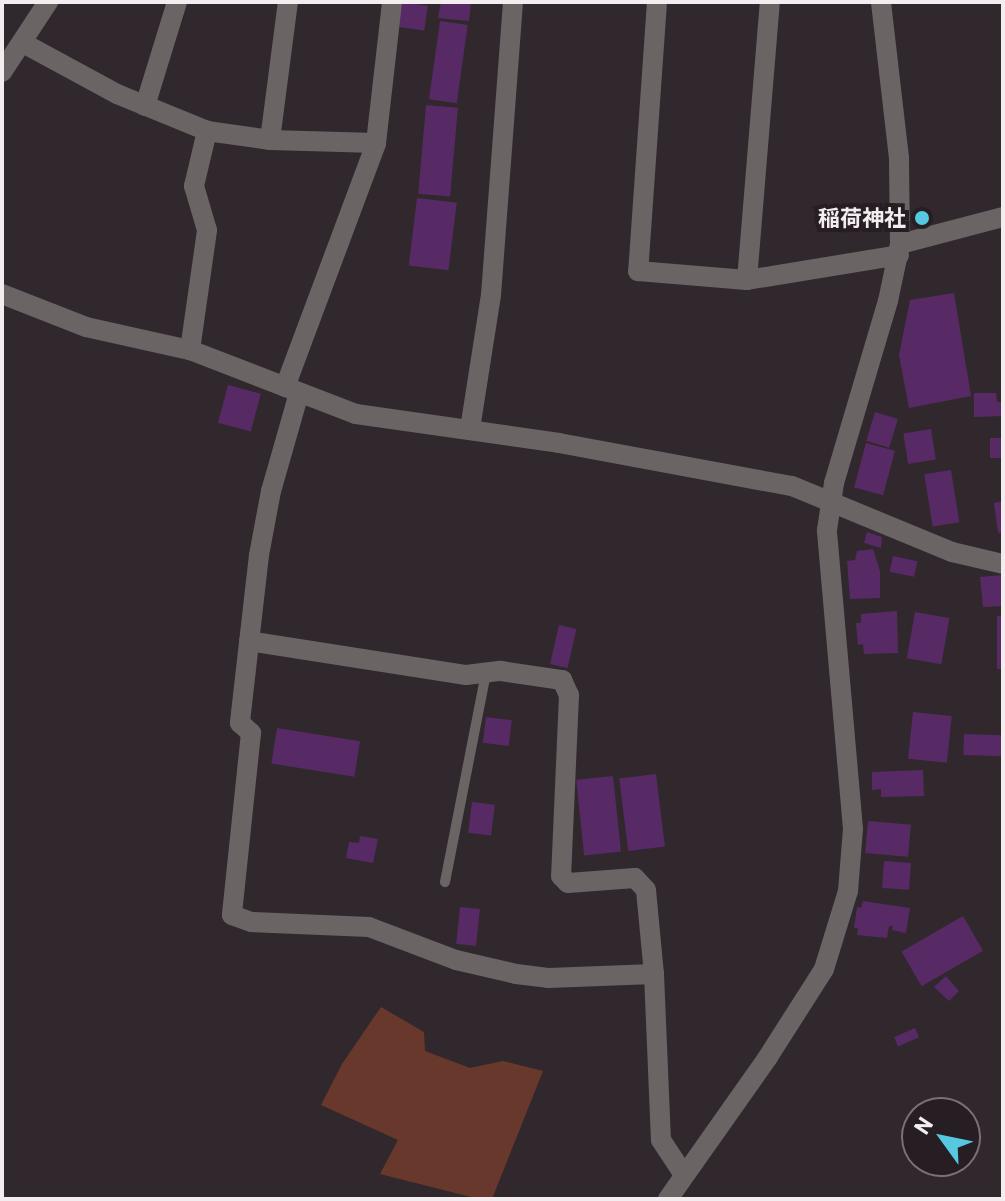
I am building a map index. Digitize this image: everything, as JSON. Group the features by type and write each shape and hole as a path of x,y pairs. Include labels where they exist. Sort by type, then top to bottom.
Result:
{"street":[{"path":"2,72 48,2"},
{"path":"145,106 177,2"},
{"path":"270,140 288,2"},
{"path":"392,2 376,143 292,390 271,491 240,723 251,733 232,915 251,922 369,927 456,960 516,974 548,978 654,974"},
{"path":"470,429 491,295 513,2"},
{"path":"657,2 638,271 747,280 900,250 1003,217"},
{"path":"747,280 770,2"},
{"path":"668,1199 768,1057 824,969 848,891 853,829 827,530 830,500 900,250 899,158 881,2"},
{"path":"23,43 145,106 207,131 270,140 376,143"},
{"path":"190,350 207,230 194,186 207,131"},
{"path":"2,294 86,327 190,350 356,414 470,429 717,470 792,486 952,552 1003,564"},
{"path":"249,641 466,675 501,671 562,680 569,695 560,836 561,876 568,883 635,878 646,890 654,974 661,1140 684,1175"}],"lane":[{"path":"445,882 486,673"}],"shaded area":[{"path":"381,1007 424,1032 425,1051 470,1068 503,1061 543,1071 492,1199 479,1199 380,1174 398,1140 321,1105 342,1064"}],"building":[{"path":"401,2 428,6 424,31 398,27"},
{"path":"441,2 471,2 469,21 438,18"},
{"path":"440,21 468,25 457,103 429,99"},
{"path":"426,105 458,108 450,196 418,194"},
{"path":"417,198 457,203 448,270 409,265"},
{"path":"954,293 971,396 909,408 899,355 910,300"},
{"path":"228,385 261,394 251,431 218,423"},
{"path":"974,393 996,393 997,402 1003,402 1003,416 974,417"},
{"path":"875,412 898,419 889,448 866,441"},
{"path":"931,429 936,460 908,464 903,433"},
{"path":"990,438 1003,438 1003,458 990,458"},
{"path":"866,443 895,451 883,495 854,487"},
{"path":"951,470 959,522 933,527 924,474"},
{"path":"1003,501 1003,532 998,533 994,503"},
{"path":"867,532 882,537 881,548 864,543"},
{"path":"873,549 880,571 880,598 850,599 847,561 855,560 857,551"},
{"path":"893,556 917,561 914,577 890,572"},
{"path":"1003,575 1003,606 983,607 980,577"},
{"path":"897,611 898,653 864,654 863,644 858,645 856,623 861,623 861,614"},
{"path":"915,612 949,618 941,664 907,658"},
{"path":"997,616 1003,616 1003,669 997,669"},
{"path":"559,625 577,629 568,668 550,664"},
{"path":"913,712 952,716 947,763 908,759"},
{"path":"486,717 512,720 509,746 483,743"},
{"path":"277,728 360,741 354,777 271,764"},
{"path":"964,734 1002,735 1001,756 963,755"},
{"path":"923,770 924,796 881,797 881,789 872,790 872,772"},
{"path":"656,774 665,846 628,851 619,779"},
{"path":"613,776 621,852 584,855 576,780"},
{"path":"472,802 495,805 491,836 468,833"},
{"path":"868,821 911,825 908,857 865,853"},
{"path":"360,836 378,839 373,863 346,858 349,842 359,843"},
{"path":"884,861 911,863 909,890 882,888"},
{"path":"863,901 910,908 906,933 892,930 893,926 889,926 887,938 857,935 858,928 854,928 857,907 861,908"},
{"path":"460,907 480,909 476,946 456,944"},
{"path":"963,916 983,951 922,986 902,952"},
{"path":"946,976 959,991 949,1001 934,987"},
{"path":"915,1028 919,1037 898,1046 894,1037"}],"place":[{"name":"稲荷神社","path":"922,218"}]}
